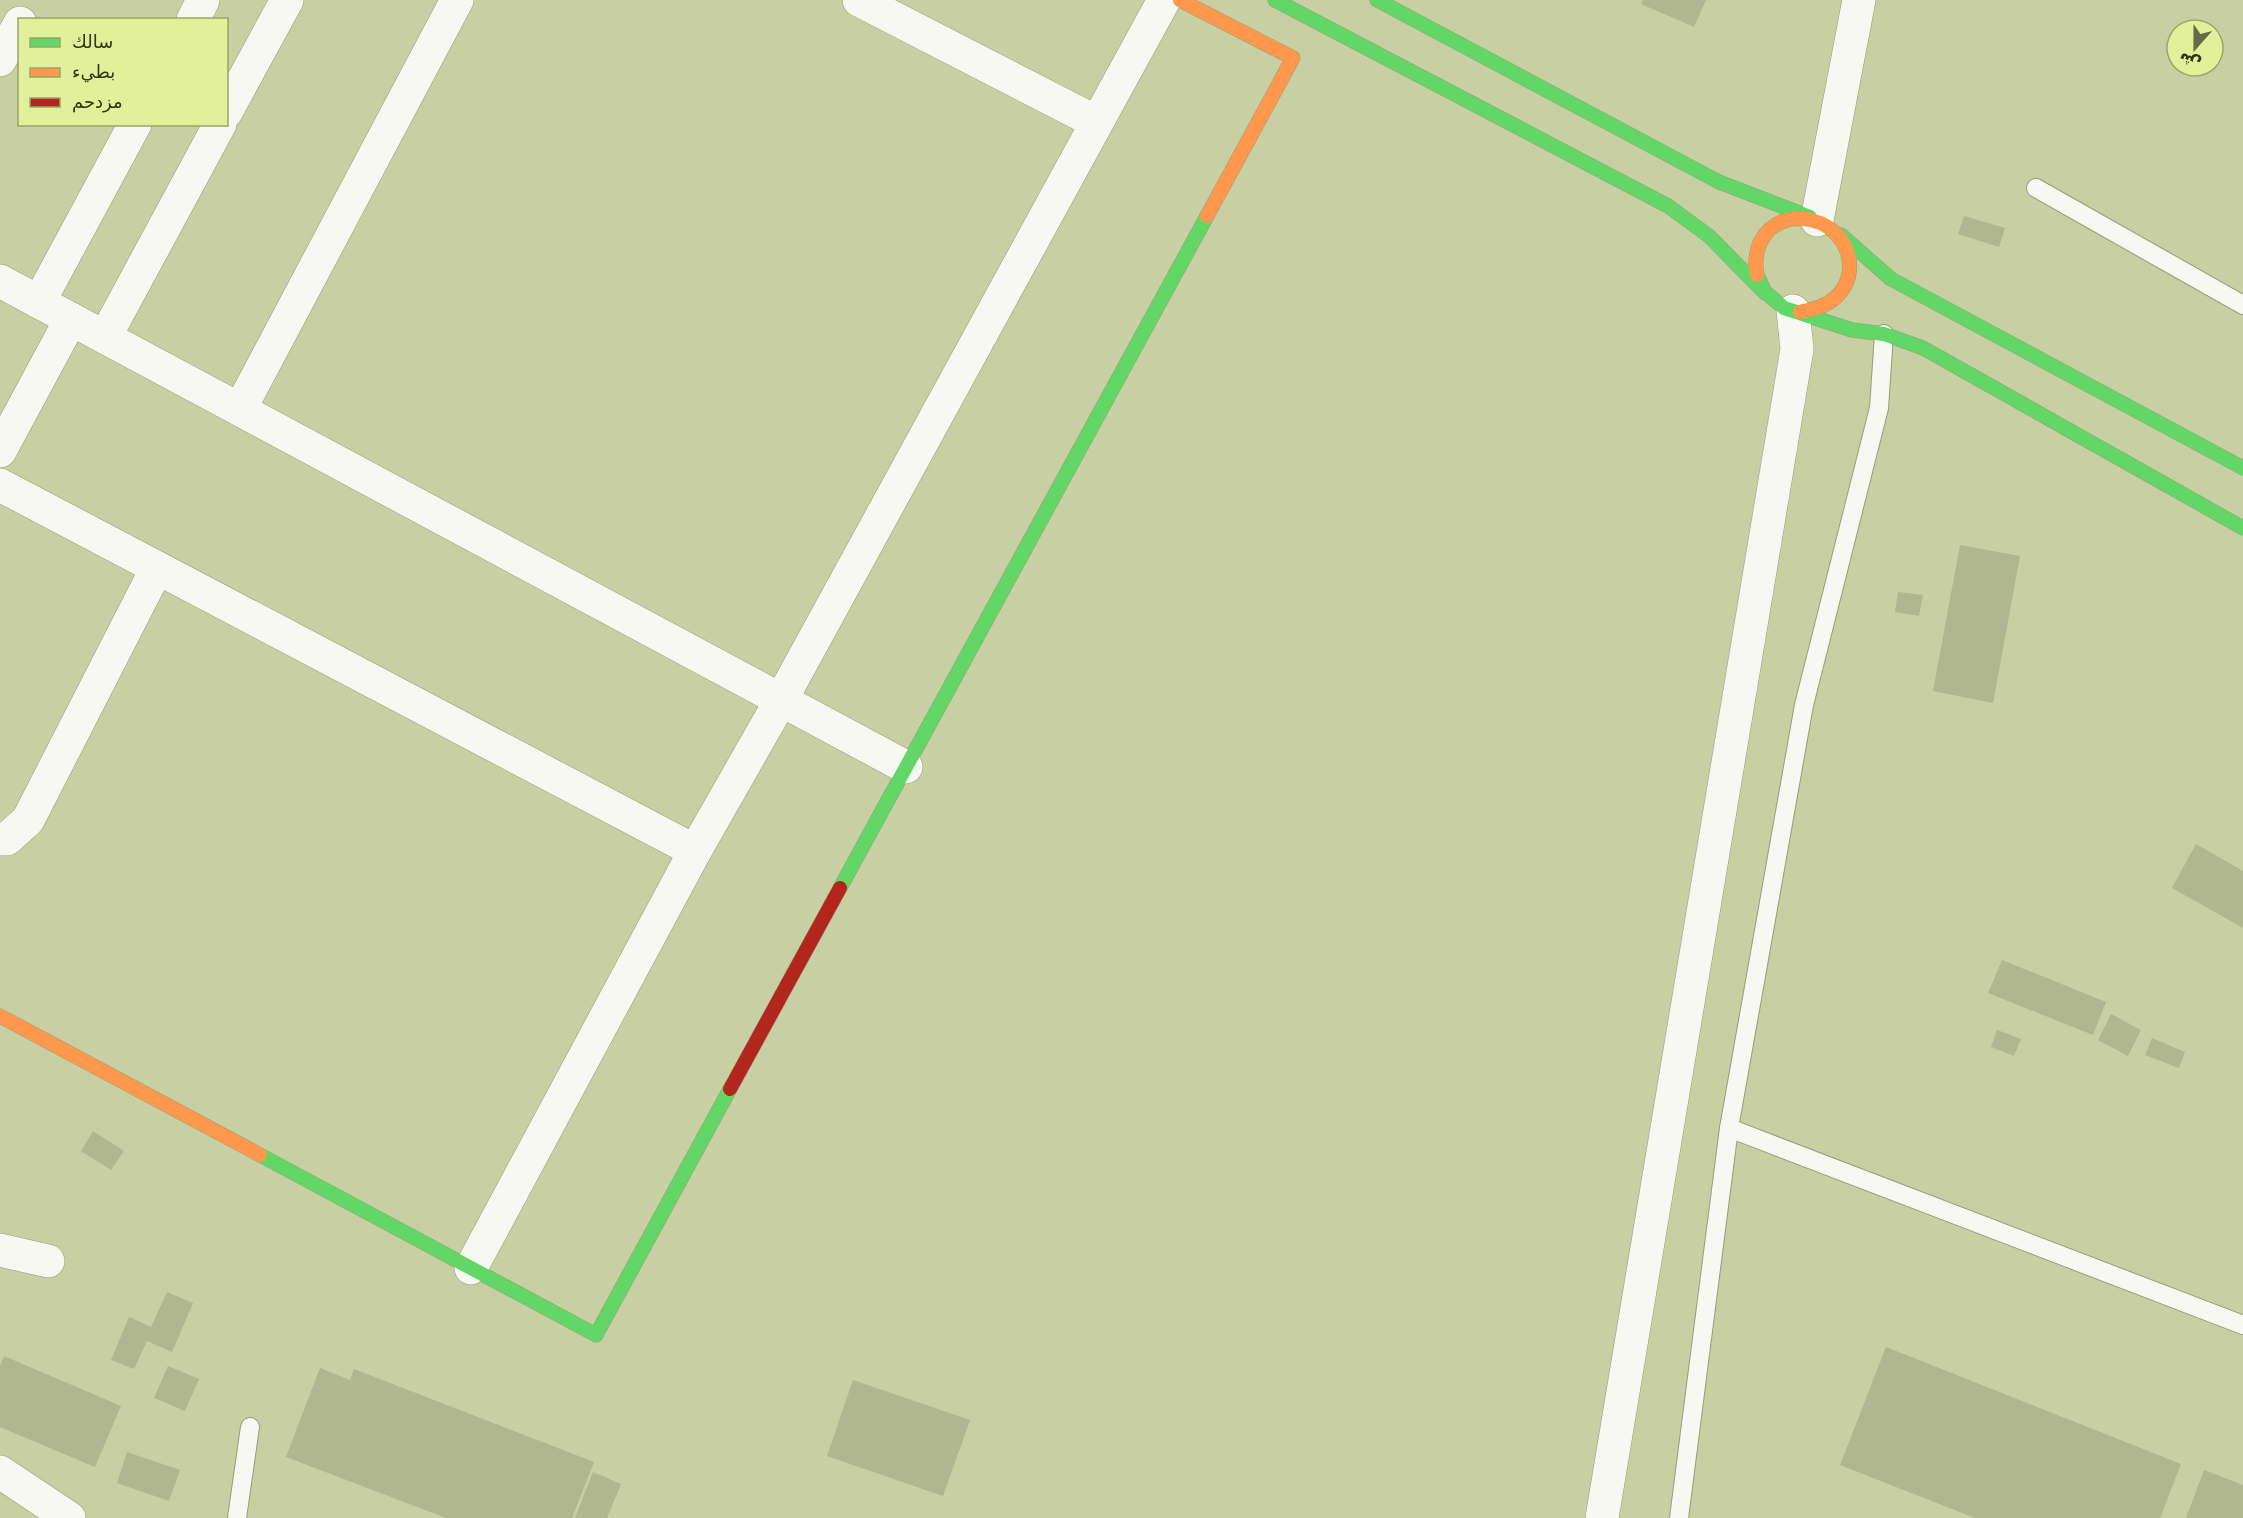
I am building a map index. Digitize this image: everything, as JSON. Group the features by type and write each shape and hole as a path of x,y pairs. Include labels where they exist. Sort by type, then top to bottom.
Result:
{"main road":[{"path":"0,1016 596,1335 1293,58 1180,0"},
{"path":"1275,0 1668,206 1709,236 1788,307 1816,310 1831,303 1842,291 1849,276 1850,263 1847,247 1822,223 1788,219 1773,227 1762,239 1756,253 1755,270 1760,286 1788,307 1849,329 1884,334 1923,348 2243,528"},
{"path":"1377,0 1719,182 1822,223 1891,279 2243,468"}],"street":[{"path":"22,18 32,0"},
{"path":"194,18 203,0"},
{"path":"228,108 287,0"},
{"path":"240,410 457,0"},
{"path":"859,0 1096,122"},
{"path":"471,1268 695,851 781,700 1164,0"},
{"path":"1822,223 1859,0"},
{"path":"0,60 18,25"},
{"path":"39,302 134,126"},
{"path":"105,337 218,126"},
{"path":"0,281 906,767"},
{"path":"1602,1518 1797,349 1788,307"},
{"path":"0,451 71,319"},
{"path":"0,485 695,851"},
{"path":"0,839 7,839 28,820 157,568"},
{"path":"0,1250 48,1261"},
{"path":"0,1472 69,1518"}],"lane":[{"path":"2036,188 2243,305"},
{"path":"1678,1518 1729,1128 1804,705 1880,408 1884,334"},
{"path":"1729,1128 2243,1325"},
{"path":"237,1518 250,1427"}],"building":[{"path":"1643,0 1706,0 1694,27 1641,4"},
{"path":"1964,216 2005,228 1999,247 1958,234"},
{"path":"1960,545 2020,556 1993,703 1933,691"},
{"path":"1898,592 1923,595 1919,616 1895,612"},
{"path":"2196,844 2243,871 2243,928 2172,888"},
{"path":"2002,960 2106,1002 2093,1035 1988,993"},
{"path":"2111,1014 2141,1030 2128,1056 2098,1040"},
{"path":"1997,1030 2021,1039 2014,1056 1991,1047"},
{"path":"2152,1038 2185,1052 2179,1068 2145,1055"},
{"path":"93,1131 124,1151 111,1170 81,1151"},
{"path":"167,1292 193,1303 172,1352 147,1341 134,1369 111,1360 129,1317 151,1327"},
{"path":"1886,1347 2181,1464 2160,1518 1975,1518 1840,1465"},
{"path":"4,1356 121,1406 95,1467 0,1427 0,1366"},
{"path":"168,1366 199,1379 185,1411 154,1398"},
{"path":"320,1368 350,1380 354,1369 594,1462 572,1518 446,1518 286,1457"},
{"path":"853,1380 970,1420 943,1496 827,1456"},
{"path":"127,1452 180,1470 169,1501 117,1483"},
{"path":"2204,1470 2243,1485 2243,1518 2186,1518"},
{"path":"593,1472 621,1484 607,1518 575,1518"}],"traffic: fast":[{"path":"1275,0 1668,206 1709,236 1765,293"},
{"path":"1377,0 1719,182 1810,217"},
{"path":"840,888 1207,216"},
{"path":"1841,235 1891,279 2243,468"},
{"path":"1757,275 1765,292 1784,308 1852,330 1884,334 1923,348 2243,528"},
{"path":"260,1155 596,1335 730,1089"}],"traffic: slow":[{"path":"1180,0 1293,58 1207,216"},
{"path":"1757,275 1756,257 1759,245 1770,229 1778,224 1790,219 1804,219 1821,223 1834,232 1844,244 1849,257 1849,271 1845,285 1836,297 1822,306 1800,312"},
{"path":"0,1016 260,1155"}],"traffic: jam":[{"path":"730,1089 840,888"}]}
